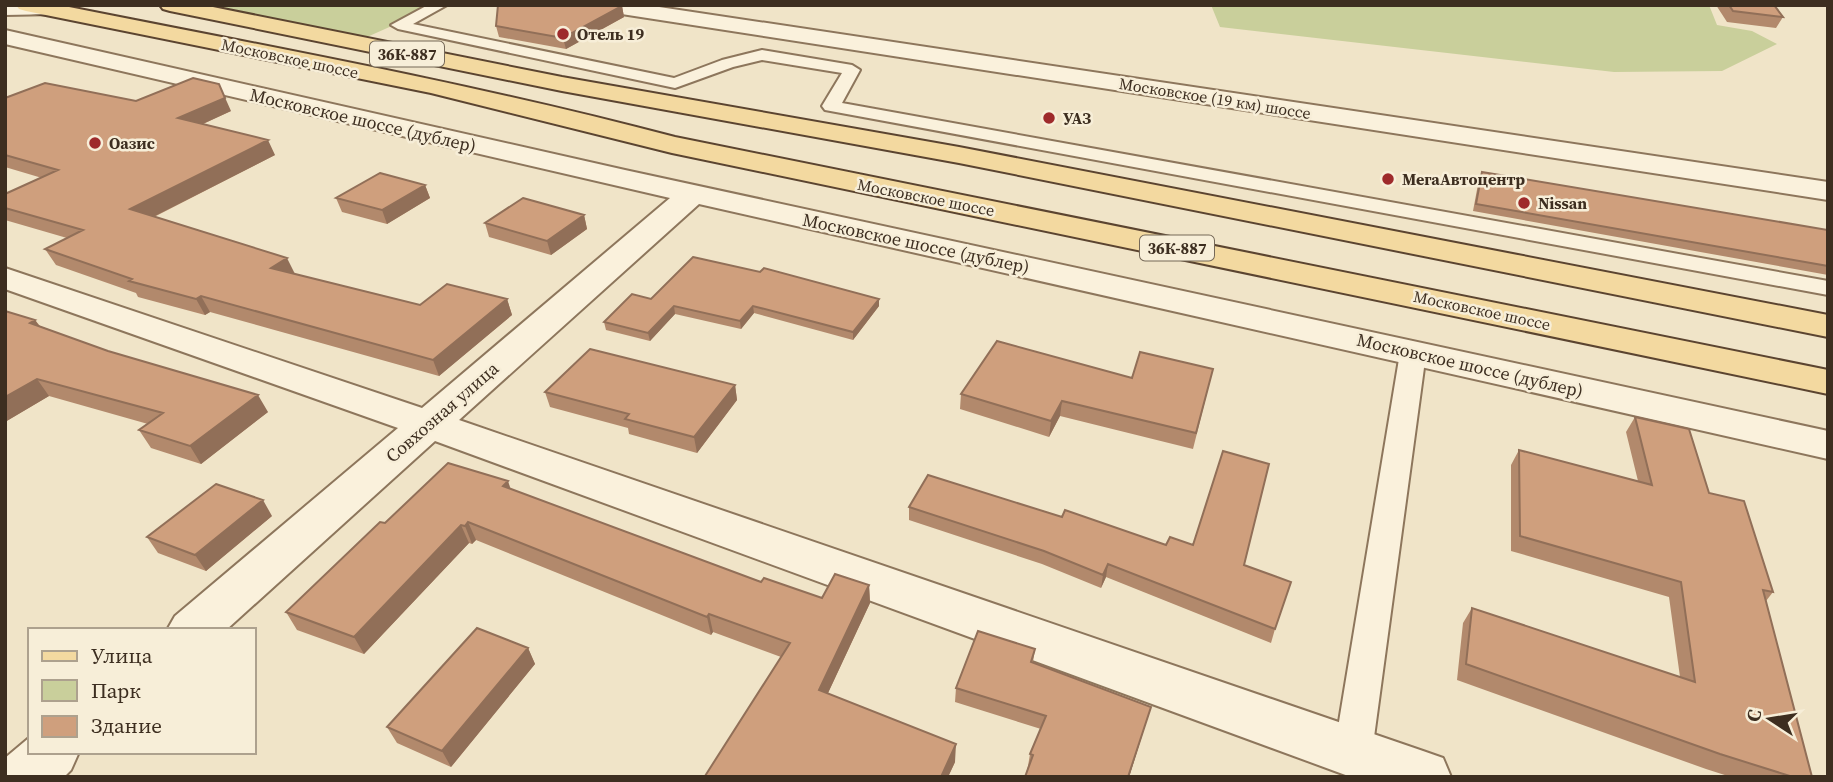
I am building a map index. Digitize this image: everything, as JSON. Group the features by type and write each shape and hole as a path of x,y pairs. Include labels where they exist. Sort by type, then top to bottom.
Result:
{"main road":[{"name":"Московское шоссе","path":"26,5 131,24 527,109 605,126 672,145 1828,382"},
{"name":"Московское шоссе","path":"170,5 644,100 959,155 1828,326"},
{"path":"527,109 566,100 571,91 562,84"},
{"path":"605,126 597,117 604,106 644,100"}],"street":[{"name":"Московское (19 км) шоссе","path":"602,5 1828,191"},
{"path":"5,9 50,10"},
{"name":"Московское шоссе (дублер)","path":"5,37 693,194 1828,445"},
{"name":"Совхозная улица","path":"194,628 693,194"},
{"path":"5,278 428,424 1423,777"},
{"path":"24,777 50,754"}],"lane":[{"path":"440,5 398,25 674,83 728,63 762,55 852,70 831,106 1828,288"},
{"path":"762,55 787,33"},
{"path":"1353,752 1413,353"}],"green space":[{"path":"209,5 439,5 367,37"},
{"path":"1211,5 1709,5 1717,25 1752,31 1777,44 1722,71 1614,72 1220,27"}],"building":[{"path":"498,5 622,6 563,38 496,26"},
{"path":"1729,5 1774,5 1783,17 1733,11"},
{"path":"193,78 219,84 225,98 178,118 268,140 130,209 287,258 271,268 420,305 447,284 507,299 433,360 201,296 196,299 129,281 132,279 45,249 83,230 5,208 5,194 58,170 5,155 5,98 45,83 136,101"},
{"path":"1482,172 1828,230 1828,266 1476,204"},
{"path":"380,173 425,185 382,210 336,198"},
{"path":"523,198 584,215 547,241 485,223"},
{"path":"693,257 760,272 764,268 879,299 853,332 753,306 740,321 674,306 648,333 604,322 632,294 651,299"},
{"path":"5,311 35,320 30,323 108,351 258,395 190,446 139,430 163,413 37,379 5,397"},
{"path":"997,341 1132,378 1140,352 1213,369 1196,433 1062,401 1051,421 961,394"},
{"path":"590,349 735,385 694,437 625,419 629,414 545,392"},
{"path":"1635,417 1689,429 1709,493 1744,501 1773,592 1763,590 1812,777 1793,777 1720,754 1466,664 1472,608 1695,682 1681,582 1520,536 1519,450 1652,485"},
{"path":"1223,451 1269,464 1244,565 1291,582 1275,629 1108,564 1103,575 1044,551 909,507 928,475 1062,517 1065,510 1166,545 1170,537 1193,545"},
{"path":"448,463 508,481 503,486 761,582 764,578 822,598 835,574 869,585 819,690 956,744 941,777 705,776 790,643 709,614 707,617 468,522 465,526 461,525 354,637 286,612 380,522 385,523"},
{"path":"216,484 263,500 195,555 147,537"},
{"path":"477,628 528,648 442,751 387,727"},
{"path":"978,631 1035,649 1031,662 1151,707 1128,777 1025,777 1033,755 1030,754 1046,716 956,688"}],"place":[{"name":"Отель 19","path":"563,34"},
{"name":"УАЗ","path":"1049,118"},
{"name":"Оазис","path":"95,143"},
{"name":"МегаАвтоцентр","path":"1388,179"},
{"name":"Nissan","path":"1524,203"}]}
